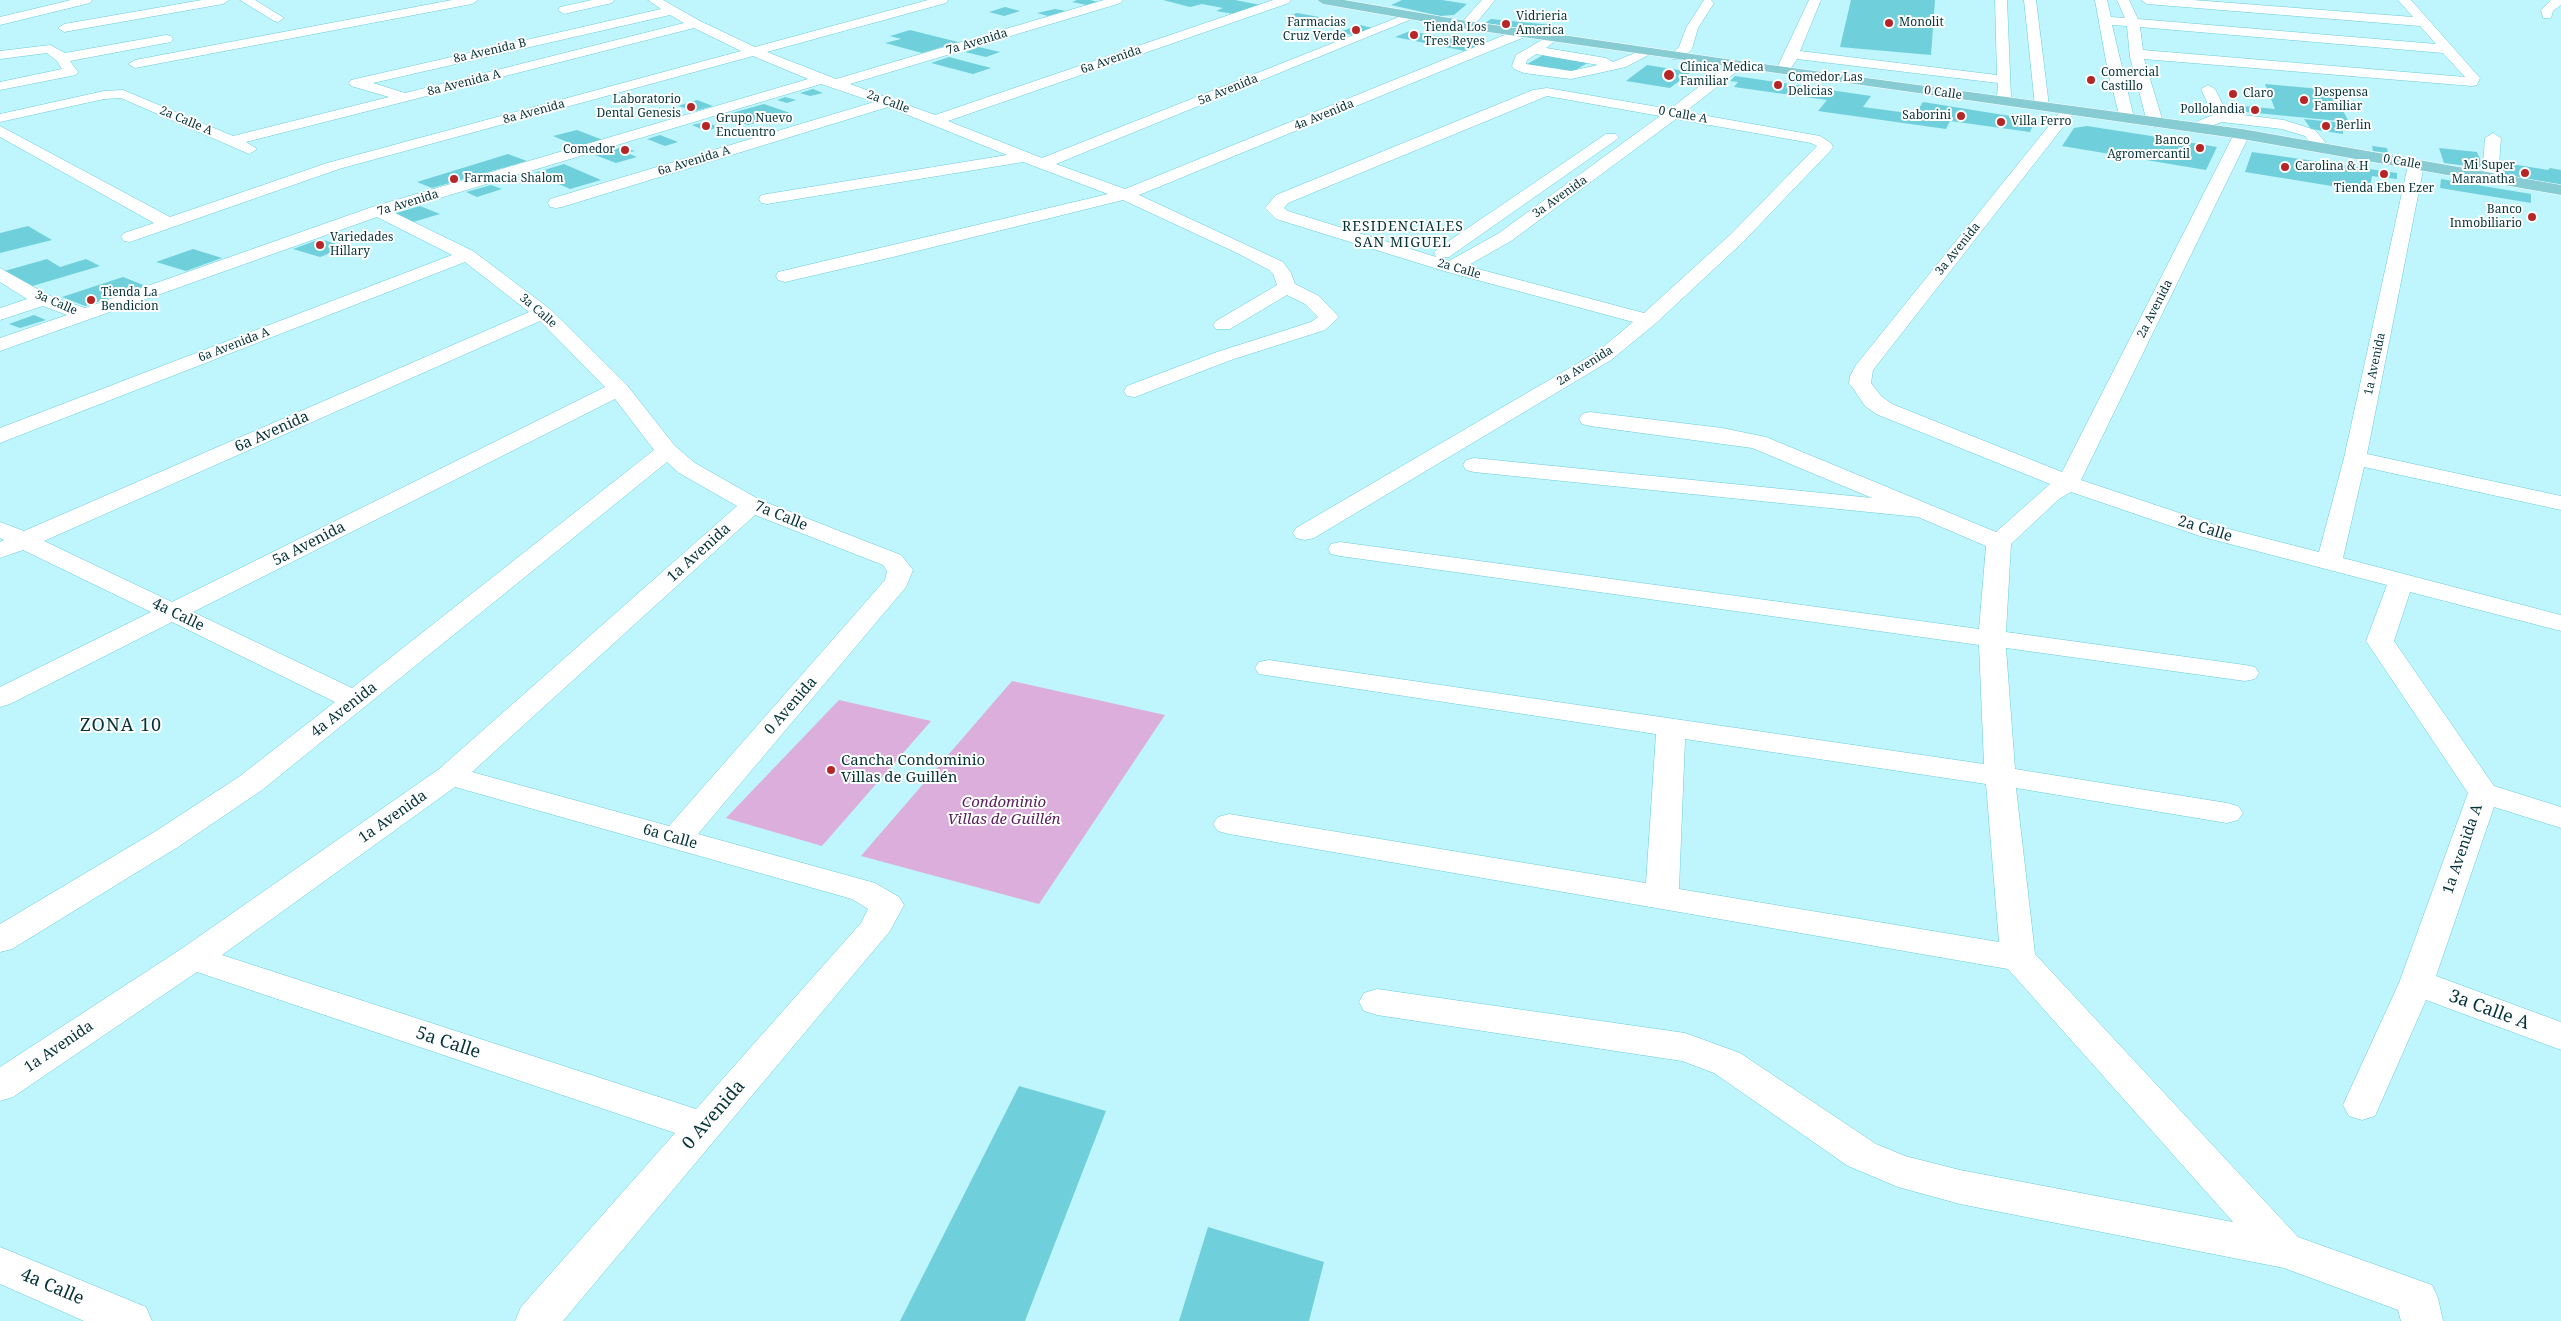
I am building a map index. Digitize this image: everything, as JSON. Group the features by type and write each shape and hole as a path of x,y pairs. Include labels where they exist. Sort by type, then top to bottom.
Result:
{"main road":[{"name":"0 Calle","path":"1324,0 1467,25 1736,65 2242,134 2561,190"}],"street":[{"path":"0,21 86,0"},
{"path":"64,28 223,0"},
{"path":"246,0 283,17 260,22"},
{"path":"135,64 472,0"},
{"path":"564,10 608,0"},
{"name":"2a Calle","path":"654,0 695,24 755,52 829,82 936,120 1042,164 1125,195 1276,266 1282,273 1287,287"},
{"name":"8a Avenida","path":"130,237 333,166 942,0"},
{"name":"7a Avenida","path":"0,345 378,211 1117,0"},
{"name":"6a Avenida","path":"936,120 1285,0"},
{"path":"1467,25 1489,0"},
{"path":"1781,71 1792,54 1815,0"},
{"path":"2002,0 2005,80 2003,101"},
{"path":"2030,0 2036,68 2042,106"},
{"path":"2101,0 2115,72 2127,118"},
{"path":"2123,0 2133,22 2136,54 2155,122"},
{"path":"2147,0 2422,22"},
{"path":"2136,54 2472,82 2473,78 2404,0"},
{"path":"2547,15 2547,10 2556,2 2561,1"},
{"path":"1677,56 1685,49 1692,28 1708,3"},
{"name":"8a Avenida B","path":"404,98 356,83 674,10"},
{"name":"5a Avenida","path":"1042,164 1413,16"},
{"path":"2104,20 2448,49"},
{"name":"8a Avenida A","path":"232,141 695,24"},
{"name":"4a Avenida","path":"785,276 1125,195 1522,33"},
{"path":"62,58 175,37"},
{"path":"1552,38 1521,58 1519,66 1524,69 1571,75 1621,64 1647,52"},
{"path":"0,55 42,48 50,49 62,58 70,72 0,86"},
{"path":"1533,50 1621,64"},
{"path":"1792,54 2005,80"},
{"path":"1704,72 1719,62"},
{"name":"3a Avenida","path":"1451,267 1505,237 1736,65"},
{"path":"2208,89 2221,117"},
{"name":"0 Calle A","path":"1274,208 1282,200 1538,93 1560,92 1816,139 1823,143 1825,147"},
{"name":"2a Calle A","path":"0,118 115,93 123,94 256,152"},
{"name":"3a Avenida","path":"1431,261 1667,98"},
{"name":"6a Avenida A","path":"556,202 889,102"},
{"name":"3a Avenida","path":"1865,392 1860,384 1860,376 1863,369 2069,110"},
{"path":"2200,128 2203,124 2221,117 2284,125 2300,129 2316,138 2322,148"},
{"path":"0,131 169,224"},
{"name":"2a Avenida","path":"2068,483 2242,134"},
{"path":"2490,178 2494,138"},
{"name":"2a Avenida","path":"1305,533 1604,356 1648,320 1737,238 1825,147"},
{"path":"767,198 1025,157"},
{"name":"1a Avenida","path":"2330,563 2355,458 2416,164"},
{"path":"1556,176 1582,181"},
{"name":"2a Calle","path":"1274,208 1282,215 1451,267 1648,320"},
{"name":"3a Calle","path":"378,211 467,255 543,313 618,389 667,451"},
{"name":"6a Avenida A","path":"0,436 467,255"},
{"name":"3a Calle","path":"0,274 43,300 86,315"},
{"path":"1135,391 1224,356 1318,326 1329,317 1312,300 1287,287 1223,325"},
{"path":"0,314 43,300"},
{"name":"6a Avenida","path":"0,551 543,313"},
{"name":"5a Avenida","path":"0,698 618,389"},
{"name":"2a Calle","path":"1865,392 1884,409 2068,483 2212,532 2561,623"},
{"path":"1590,420 1722,435 1758,442 1999,542"},
{"name":"4a Avenida","path":"0,940 167,839 251,783 667,451"},
{"name":"7a Calle","path":"667,451 687,468 752,505 892,560 900,570"},
{"path":"2355,458 2561,503"},
{"path":"1474,465 1922,510"},
{"path":"2068,483 2051,494 1999,542 1992,638 2000,776 2018,958 2284,1250"},
{"name":"1a Avenida","path":"0,1086 193,958 450,776 752,505"},
{"name":"4a Calle","path":"0,529 356,701"},
{"path":"1340,549 2245,673"},
{"name":"0 Avenida","path":"676,839 897,582 900,570"},
{"name":"1a Avenida A","path":"2362,1104 2416,983 2483,793 2380,641 2401,581"},
{"path":"1269,668 2000,776 2227,813"},
{"path":"1662,897 1671,727"},
{"name":"6a Calle","path":"450,776 863,891 887,906"},
{"path":"2483,793 2561,818"},
{"path":"1229,824 2018,958"},
{"name":"0 Avenida","path":"536,1321 873,931 887,906"},
{"name":"5a Calle","path":"193,958 704,1127"},
{"name":"3a Calle A","path":"2416,983 2561,1036"},
{"path":"1377,1002 1684,1047 1727,1063 1862,1155 1898,1171 1960,1187 2284,1250 2417,1298 2422,1321"},
{"name":"4a Calle","path":"0,1264 131,1321"}],"green space":[{"name":"Condominio Villas de Guillén","path":"1012,681 1165,715 1039,904 861,856"},
{"name":"Cancha Condominio Villas de Guillén","path":"839,700 931,721 822,846 726,818"}],"building":[{"path":"1077,0 1098,2 1087,5 1072,2"},
{"path":"1163,0 1235,0 1261,5 1234,14 1216,11 1223,8 1202,4 1190,7"},
{"path":"1402,0 1442,0 1467,4 1454,15 1440,16 1391,5"},
{"name":"Monolit","path":"1851,0 1935,0 1931,55 1840,47"},
{"path":"1005,7 1020,11 1004,16 989,12"},
{"path":"1055,9 1066,11 1048,16 1037,13"},
{"path":"1297,13 1325,18 1311,23 1284,18"},
{"path":"1491,19 1562,26 1557,33 1485,23"},
{"name":"Farmacias Cruz Verde","path":"1360,25 1373,28 1352,35 1339,32"},
{"path":"910,30 958,42 922,53 885,43 901,39 890,36"},
{"path":"1410,31 1484,45 1470,52 1395,37"},
{"path":"979,47 1000,52 986,57 965,52"},
{"path":"1543,55 1589,62 1568,75 1522,67"},
{"path":"949,57 991,68 973,74 931,63"},
{"path":"1647,65 1691,72 1670,88 1626,81"},
{"path":"1735,76 1871,96 1863,107 1915,114 1923,102 2035,120 2030,132 1950,121 1946,129 1818,111 1827,100 1734,87 1738,82 1730,81"},
{"name":"Despensa Familiar","path":"2265,84 2332,90 2349,122 2236,111 2234,105 2275,109"},
{"path":"813,89 823,93 810,96 800,93"},
{"path":"785,97 796,100 787,103 777,100"},
{"path":"697,100 713,106 695,111 678,106"},
{"path":"764,104 790,113 748,125 721,116"},
{"name":"Berlin","path":"2304,119 2343,123 2343,134 2311,129"},
{"name":"Grupo Nuevo Encuentro","path":"705,122 719,127 706,131 692,125"},
{"path":"2087,126 2217,147 2206,170 2062,146 2074,128"},
{"path":"577,130 603,140 579,147 553,136"},
{"path":"660,135 678,142 665,146 647,139"},
{"path":"2372,146 2387,148 2388,153 2373,151"},
{"path":"622,147 635,151 627,153 637,157 616,163 595,155"},
{"path":"2439,148 2477,152 2484,168 2444,163"},
{"path":"2252,152 2397,173 2397,179 2372,176 2369,192 2245,172"},
{"path":"508,154 527,161 432,188 417,182"},
{"name":"Mi Super Maranatha","path":"2506,163 2548,170 2550,168 2561,170 2561,186 2501,176"},
{"path":"564,164 601,180 570,189 534,173"},
{"path":"2441,179 2531,194 2531,203 2440,188"},
{"path":"491,185 502,189 477,197 466,192"},
{"path":"420,206 440,214 413,222 393,214"},
{"path":"28,226 52,240 0,253 0,233"},
{"path":"320,239 346,247 320,257 293,249"},
{"path":"193,249 222,258 186,271 156,262"},
{"path":"47,259 60,267 86,259 100,266 29,287 1,272"},
{"path":"123,277 146,286 85,306 62,297"},
{"path":"34,315 46,320 20,328 9,324"},
{"path":"1019,1086 1106,1111 1025,1321 900,1321"},
{"path":"1208,1227 1324,1262 1309,1321 1179,1321"}],"place":[{"name":"Monolit","path":"1889,23"},
{"name":"Vidrieria America","path":"1506,24"},
{"name":"Farmacias Cruz Verde","path":"1356,30"},
{"name":"Tienda Los Tres Reyes","path":"1414,35"},
{"name":"Clínica Medica Familiar","path":"1669,75"},
{"name":"Comercial Castillo","path":"2091,80"},
{"name":"Comedor Las Delicias","path":"1778,85"},
{"name":"Claro","path":"2233,94"},
{"name":"Despensa Familiar","path":"2304,100"},
{"name":"Laboratorio Dental Genesis","path":"691,107"},
{"name":"Pollolandia","path":"2255,110"},
{"name":"Saborini","path":"1961,116"},
{"name":"Villa Ferro","path":"2001,122"},
{"name":"Grupo Nuevo Encuentro","path":"706,126"},
{"name":"Berlin","path":"2326,126"},
{"name":"Banco Agromercantil","path":"2200,148"},
{"name":"Comedor","path":"625,150"},
{"name":"Carolina & H","path":"2285,167"},
{"name":"Mi Super Maranatha","path":"2525,173"},
{"name":"Tienda Eben Ezer","path":"2384,174"},
{"name":"Farmacia Shalom","path":"454,179"},
{"name":"Banco Inmobiliario","path":"2532,217"},
{"name":"Variedades Hillary","path":"320,245"},
{"name":"Tienda La Bendicion","path":"91,300"},
{"name":"Cancha Condominio Villas de Guillén","path":"831,770"}],"district":[{"name":"RESIDENCIALES SAN MIGUEL","path":"1403,236"},
{"name":"ZONA 10","path":"121,726"}]}
